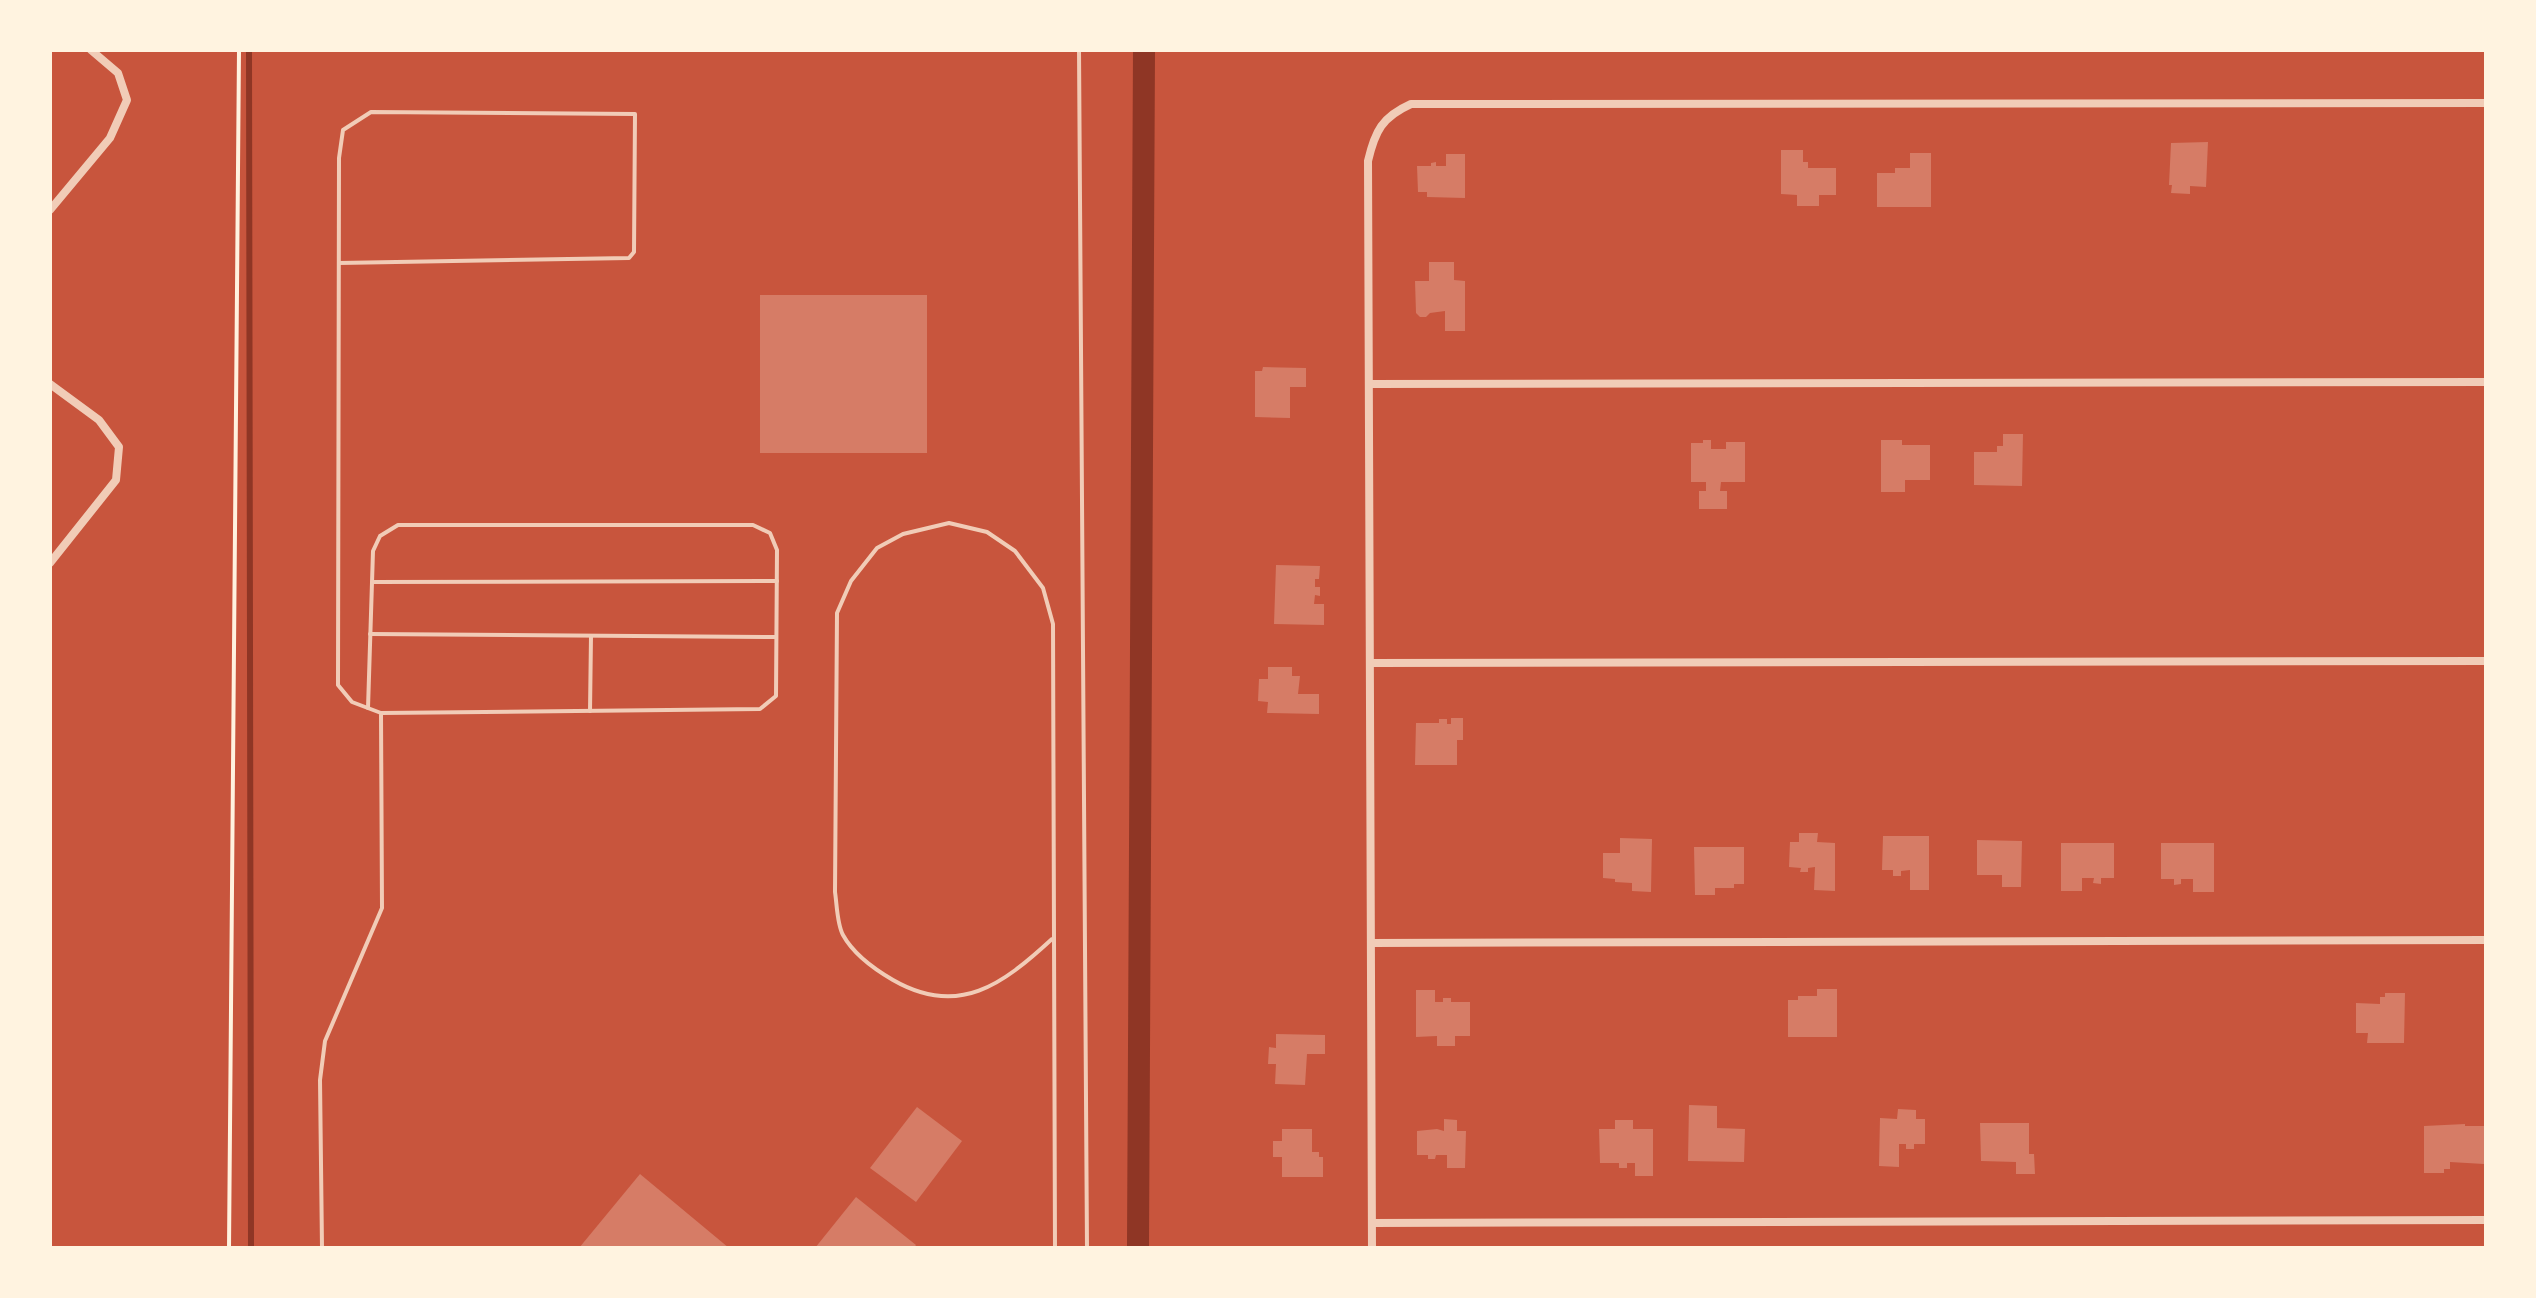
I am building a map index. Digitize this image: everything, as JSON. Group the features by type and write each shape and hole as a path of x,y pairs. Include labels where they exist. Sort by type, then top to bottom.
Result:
{"street":[{"path":"50,210 110,138 127,100 118,73 91,50"},
{"path":"1372,1248 1368,161 1373,139 1390,114 1411,104 2486,103"},
{"path":"1369,384 2486,382"},
{"path":"50,384 99,420 119,447 116,480 50,563"},
{"path":"1371,663 2486,661"},
{"path":"1371,943 2486,940"},
{"path":"1372,1223 2486,1220"}],"lane":[{"path":"1079,50 1087,1248"},
{"path":"339,263 629,258 634,252 635,114 371,112 343,130 339,158 338,685 352,702 381,713 760,709 776,696 777,550 770,533 753,525 398,525 380,536 373,551 368,708"},
{"path":"1052,939 1016,972 981,990 940,998 913,992 870,967 842,934 835,892 837,613 851,581 877,548 903,534 949,523 987,532 1015,551 1043,588 1053,624 1055,1248"},
{"path":"372,582 777,581"},
{"path":"370,634 776,637"},
{"path":"590,711 591,636"},
{"path":"322,1248 320,1080 325,1041 382,908 381,713"}],"path":[{"path":"229,1248 239,50"}],"building":[{"path":"2208,142 2206,187 2190,186 2190,194 2171,193 2171,143"},
{"path":"1781,150 1803,150 1803,162 1808,162 1808,168 1836,168 1836,195 1819,195 1819,206 1797,206 1797,195 1781,194"},
{"path":"1910,153 1931,153 1931,207 1877,207 1877,173 1895,173 1895,168 1910,168"},
{"path":"1446,154 1465,154 1465,198 1427,197 1427,192 1418,192 1417,166 1431,166 1436,162 1436,166 1446,166"},
{"path":"1429,262 1454,262 1454,280 1465,281 1465,331 1445,331 1445,311 1430,313 1426,317 1416,313 1415,281 1429,281"},
{"path":"760,295 927,295 927,453 760,453"},
{"path":"1263,367 1306,368 1306,387 1290,387 1290,418 1255,417 1255,371 1262,371"},
{"path":"2003,434 2023,434 2022,486 1974,485 1974,452 1997,452 1997,446 2003,446"},
{"path":"1703,440 1711,440 1711,449 1726,449 1726,442 1745,442 1745,482 1721,482 1720,491 1727,491 1727,509 1699,509 1699,491 1706,491 1706,482 1691,482 1691,443 1703,443"},
{"path":"1881,440 1902,440 1902,445 1930,445 1930,480 1905,480 1905,492 1881,492"},
{"path":"1276,565 1320,566 1315,587 1320,587 1320,596 1315,595 1314,604 1324,604 1324,625 1274,624"},
{"path":"1268,667 1292,667 1292,676 1300,676 1298,694 1319,694 1319,714 1267,713 1268,702 1258,701 1259,679 1268,679"},
{"path":"1451,718 1463,718 1463,740 1457,740 1457,765 1415,765 1416,723 1439,723 1439,719 1447,719 1447,724 1451,724"},
{"path":"1799,833 1818,833 1817,842 1835,843 1835,891 1814,890 1815,867 1808,868 1808,872 1800,872 1801,868 1789,867 1790,842 1799,842"},
{"path":"1883,836 1929,836 1929,890 1910,890 1910,870 1901,871 1901,876 1893,876 1893,870 1882,870"},
{"path":"1620,838 1652,839 1651,892 1632,891 1632,883 1603,878 1603,853 1620,853"},
{"path":"1977,840 2022,841 2021,887 2002,887 2002,875 1977,875"},
{"path":"2061,843 2114,843 2114,878 2101,878 2101,884 2093,883 2094,878 2082,878 2082,891 2061,891"},
{"path":"2161,843 2214,843 2214,892 2193,892 2193,879 2181,879 2181,884 2174,885 2174,879 2161,879"},
{"path":"1694,847 1744,847 1744,884 1734,884 1734,888 1715,888 1715,895 1695,895"},
{"path":"1817,989 1837,989 1837,1037 1788,1037 1788,1000 1798,1000 1798,996 1817,996"},
{"path":"1416,990 1435,990 1435,1002 1451,998 1451,1002 1470,1002 1470,1036 1455,1036 1455,1046 1437,1046 1437,1036 1416,1037"},
{"path":"2385,993 2405,993 2404,1043 2367,1043 2368,1033 2356,1033 2356,1003 2380,1004 2380,997 2385,997"},
{"path":"1276,1034 1325,1035 1325,1054 1307,1054 1305,1085 1275,1084 1276,1064 1268,1064 1269,1047 1276,1048"},
{"path":"1689,1105 1717,1106 1717,1128 1745,1129 1744,1162 1688,1161"},
{"path":"917,1107 962,1141 916,1202 870,1168"},
{"path":"1898,1109 1916,1110 1916,1119 1925,1119 1925,1144 1914,1144 1914,1149 1906,1149 1906,1144 1899,1144 1899,1167 1879,1166 1880,1118 1897,1119"},
{"path":"1444,1119 1457,1120 1457,1131 1466,1131 1465,1168 1447,1168 1447,1155 1428,1159 1428,1155 1417,1155 1417,1131 1444,1131"},
{"path":"1615,1120 1633,1120 1633,1129 1653,1129 1653,1176 1635,1176 1635,1163 1619,1168 1619,1163 1600,1163 1599,1129 1615,1129"},
{"path":"1980,1123 2029,1123 2029,1154 2034,1154 2035,1174 2016,1174 2016,1162 1981,1161"},
{"path":"2424,1126 2484,1126 2484,1164 2450,1162 2450,1169 2444,1169 2444,1173 2424,1173"},
{"path":"1282,1129 1312,1129 1312,1152 1319,1152 1319,1157 1323,1157 1323,1177 1282,1177 1282,1157 1273,1157 1273,1141 1282,1141"},
{"path":"640,1174 729,1248 579,1248"},
{"path":"856,1197 916,1245 914,1248 815,1248"}],"waterway":[{"path":"249,50 251,1248"},
{"path":"1138,1248 1144,50"}]}
